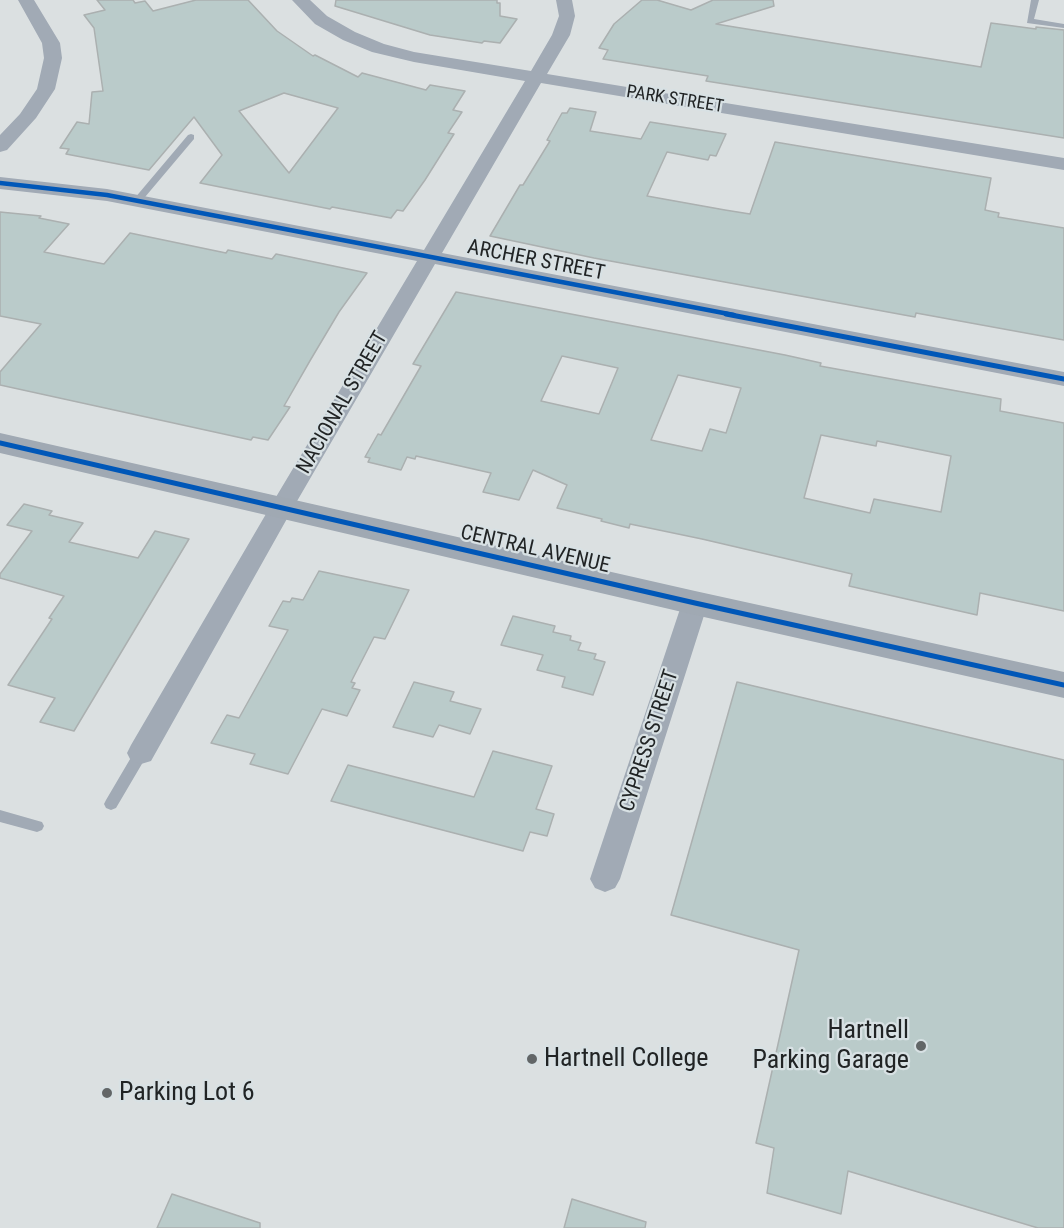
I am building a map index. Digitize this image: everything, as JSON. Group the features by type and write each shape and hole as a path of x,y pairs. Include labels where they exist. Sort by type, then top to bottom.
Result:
{"street":[{"path":"0,146 27,118 46,89 51,74 51,43 26,0"},
{"name":"PARK STREET","path":"300,0 333,28 378,48 414,57 1064,164"},
{"name":"NACIONAL STREET","path":"141,753 281,508 565,26 567,16 564,0"},
{"name":"ARCHER STREET","path":"0,183 68,189 137,201 1064,379"},
{"name":"CENTRAL AVENUE","path":"0,443 1064,686"},
{"name":"CYPRESS STREET","path":"605,879 695,603"}],"lane":[{"path":"1035,0 1030,21 1064,26"},
{"path":"137,201 191,137"},
{"name":"NACIONAL STREET","path":"111,804 141,753"},
{"path":"0,816 38,826"}],"building":[{"path":"97,0 133,0 135,3 145,1 153,11 196,0 248,0 277,31 313,56 358,77 362,73 426,90 430,85 465,91 453,110 462,112 448,133 454,134 425,180 403,211 397,210 391,218 332,207 330,209 200,183 222,155 194,117 149,170 66,154 69,149 60,148 77,122 89,124 92,92 103,91 94,28 84,15 105,10","holes":["284,93 338,108 289,173 239,111"]},
{"path":"336,0 497,0 497,3 500,3 500,16 517,19 500,43 484,41 482,43 430,35 335,6"},
{"path":"642,0 657,0 691,10 713,0 773,0 774,6 716,24 981,67 991,23 1064,30 1064,138 706,81 708,76 603,59 608,50 599,48 614,24"},
{"path":"570,108 596,112 590,131 641,139 650,122 726,134 716,156 710,155 708,160 667,152 647,196 725,210 750,214 775,142 991,178 985,210 999,213 998,217 1064,228 1064,340 916,313 915,317 594,258 490,236 520,185 523,185 550,141 547,140 562,113 567,113"},
{"path":"0,212 41,216 39,218 69,224 44,252 104,264 130,233 226,253 228,250 272,259 276,254 367,273 339,312 311,359 284,406 290,407 268,440 253,437 251,440 0,385 0,372 41,324 0,316"},
{"path":"456,292 785,355 821,363 820,366 1001,399 1000,411 1064,423 1064,611 980,593 977,615 849,586 852,574 702,539 630,524 629,528 601,521 602,519 557,508 567,485 533,470 519,500 483,492 491,473 416,456 415,459 407,457 401,470 368,462 370,458 365,457 378,434 381,435 421,366 413,364","holes":["562,356 618,368 599,414 541,401","678,375 741,388 726,433 710,429 702,451 651,440","821,435 876,446 877,441 951,456 941,512 874,499 870,513 804,498"]},
{"path":"24,504 52,511 49,515 83,523 69,542 138,558 155,531 189,539 74,731 40,722 55,698 8,685 52,619 49,618 64,596 0,578 0,574 32,531 7,525"},
{"path":"319,571 409,590 385,639 374,637 351,682 355,683 352,688 360,690 347,716 322,709 288,774 250,764 255,754 211,743 227,715 239,718 288,630 269,626 283,601 290,602 292,598 303,600"},
{"path":"513,616 555,626 553,632 571,636 570,640 581,643 578,650 596,654 594,659 605,662 593,695 562,687 565,677 537,670 543,655 501,645"},
{"path":"414,682 454,692 450,701 481,709 470,734 439,725 433,737 393,727"},
{"name":"Hartnell Parking Garage","path":"737,682 1064,760 1064,1228 1038,1228 848,1171 841,1214 767,1193 774,1148 756,1143 799,950 671,915"},
{"path":"493,751 552,766 536,809 554,814 547,836 530,832 523,851 331,801 348,765 474,797"},
{"path":"172,1194 260,1223 260,1228 157,1228"},
{"path":"572,1199 646,1222 645,1228 564,1228"}],"cycle path":[{"path":"0,183 107,195 1064,379"},
{"path":"0,443 695,603 1064,685"}],"place":[{"name":"Hartnell Parking Garage","path":"921,1046"},
{"name":"Hartnell College","path":"532,1059"},
{"name":"Parking Lot 6","path":"107,1093"}]}
